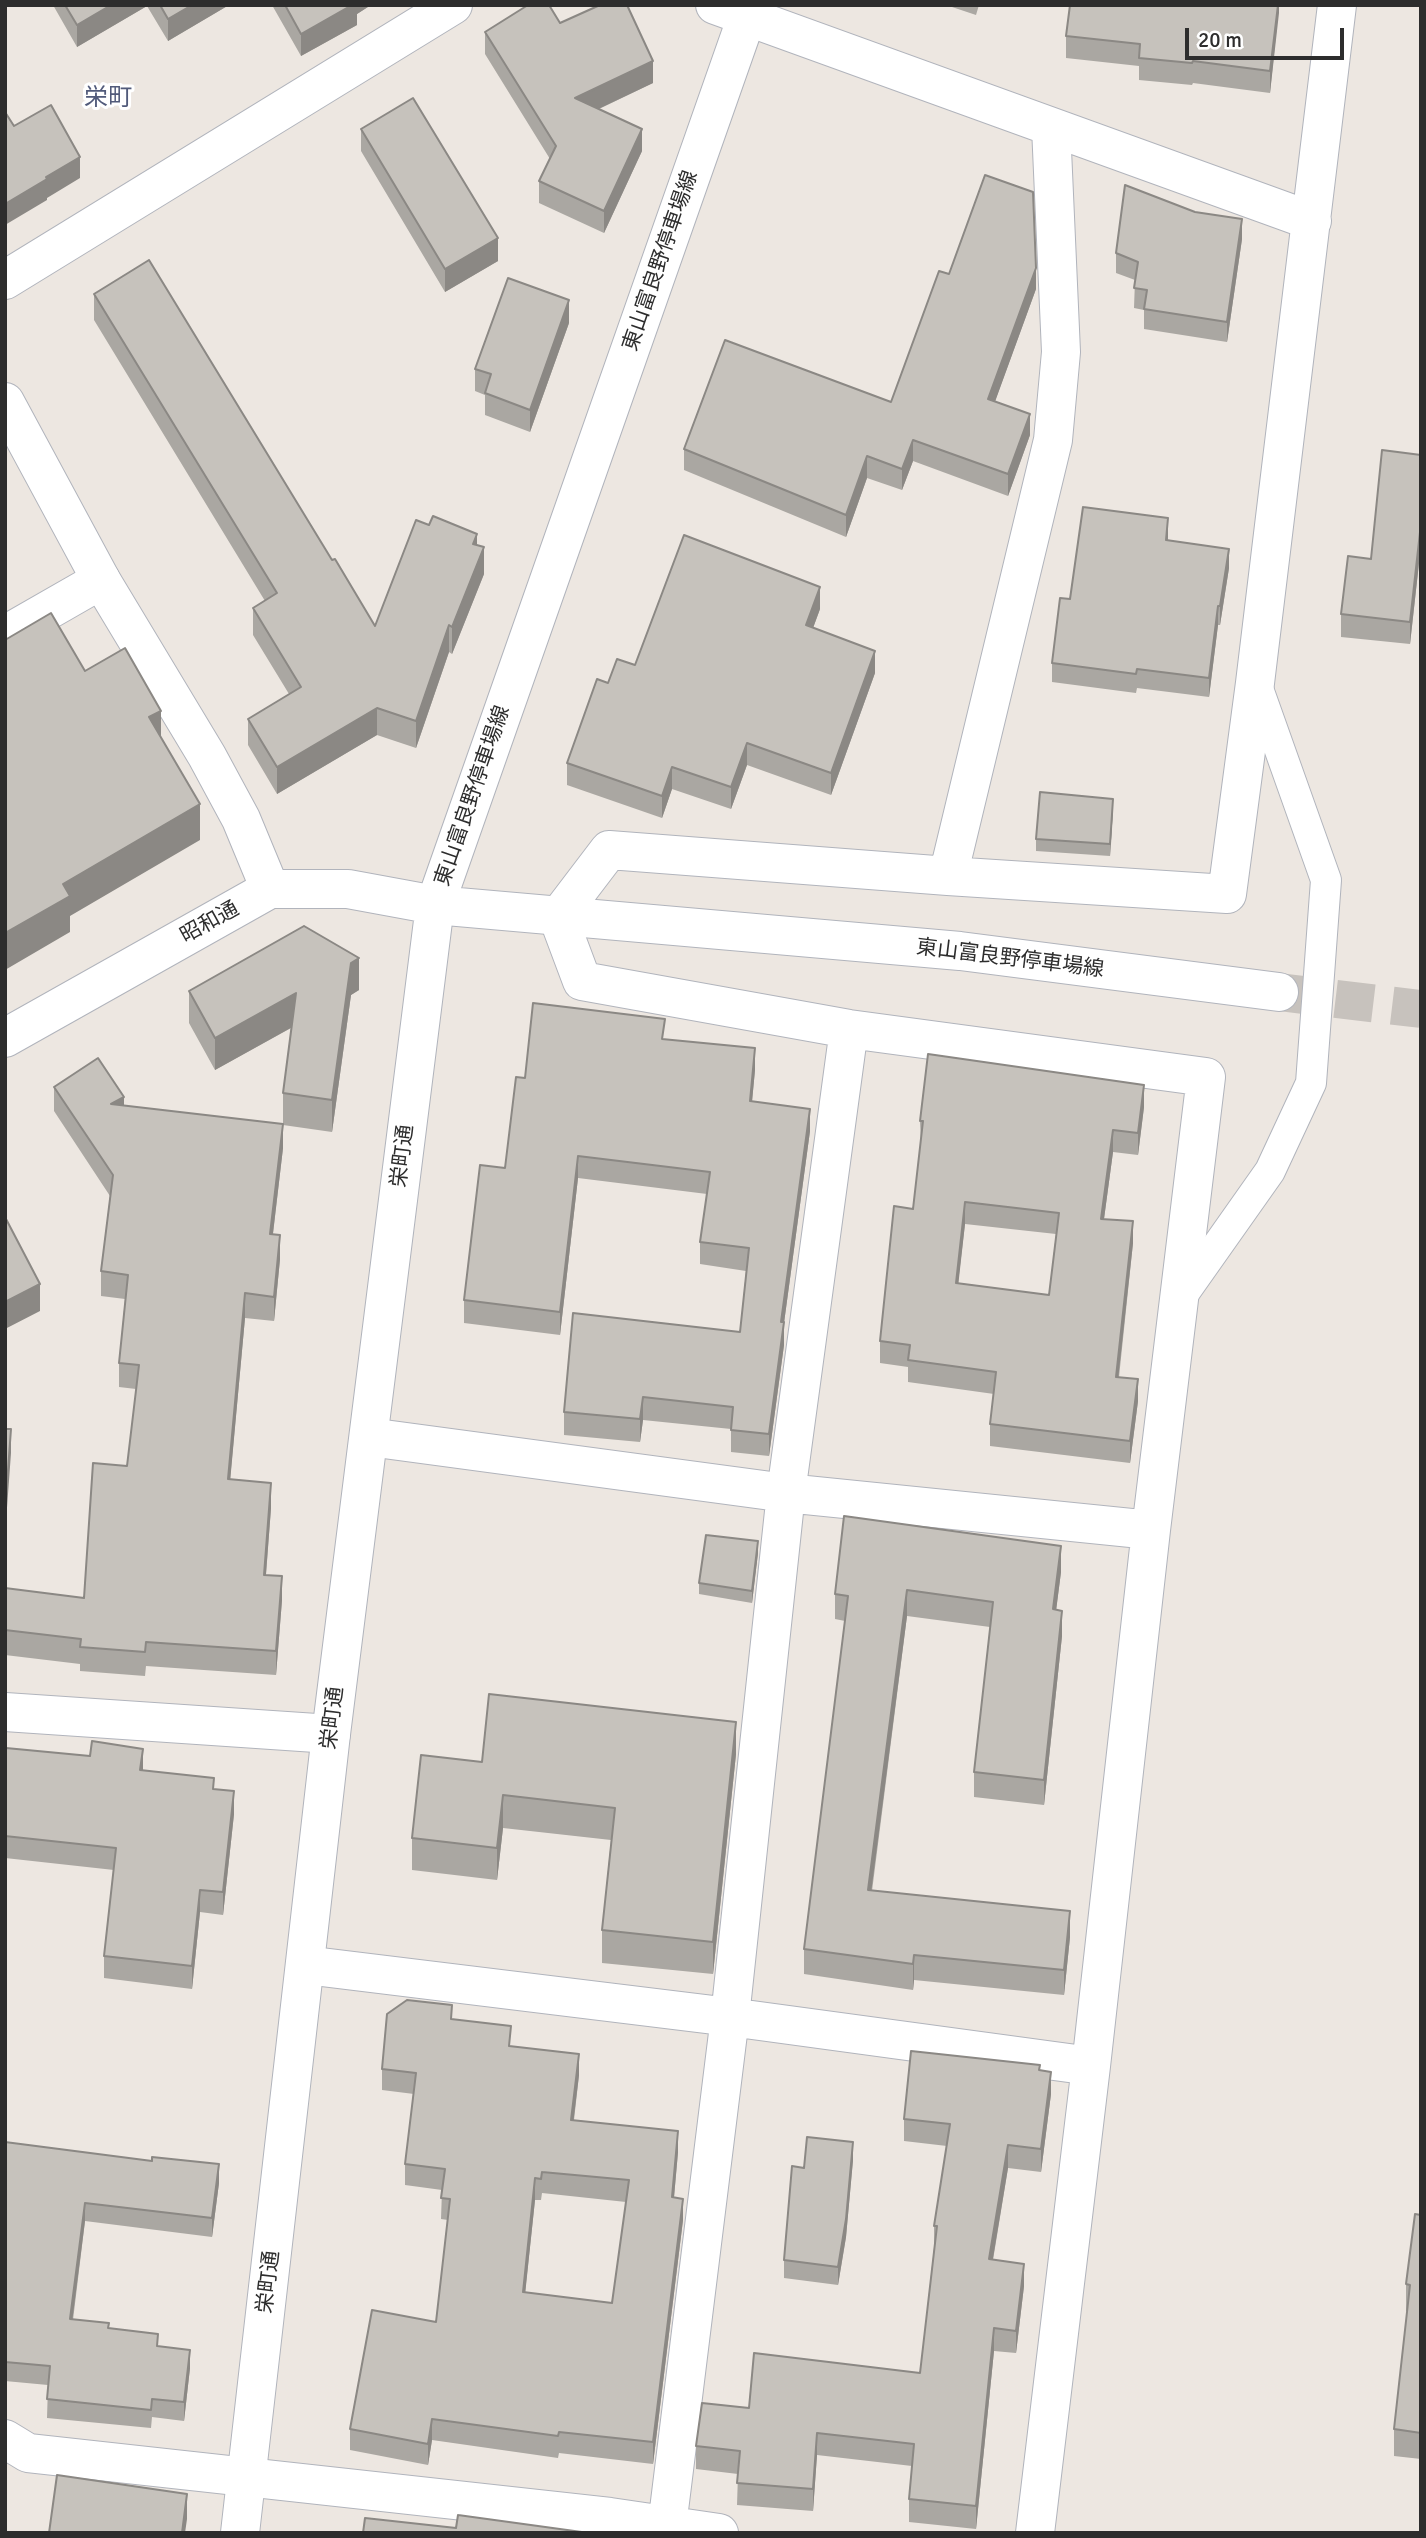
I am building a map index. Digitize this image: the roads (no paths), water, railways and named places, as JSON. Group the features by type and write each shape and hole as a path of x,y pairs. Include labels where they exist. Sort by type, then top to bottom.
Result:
{"street":[{"path":"5,280 453,5"},
{"path":"1035,2533 1206,1077 849,1029 582,981 558,917 610,850 1227,894 1337,5"},
{"path":"738,10 1312,221"},
{"name":"東山富良野停車場線","path":"738,10 435,905 960,951 1279,992"},
{"path":"948,876 1053,440 1062,352 1051,127"},
{"path":"5,402 101,580 207,755 241,819 270,889"},
{"path":"5,635 101,580"},
{"name":"昭和通","path":"5,1038 270,889 348,889 435,905"},
{"name":"栄町通","path":"240,2533 331,1734 435,905"},
{"path":"667,2526 730,2017 786,1493 849,1029"},
{"path":"369,1437 786,1493 1151,1530"},
{"path":"5,1712 331,1734"},
{"path":"305,1965 730,2017 1091,2066"},
{"path":"5,2439 28,2453 610,2525 667,2526 719,2533"}],"lane":[{"path":"1179,1300 1270,1171 1311,1083 1326,880 1255,683"}],"tunnel":[{"path":"1279,992 1421,1009"}],"district":[{"name":"栄町","path":"108,99"}]}
